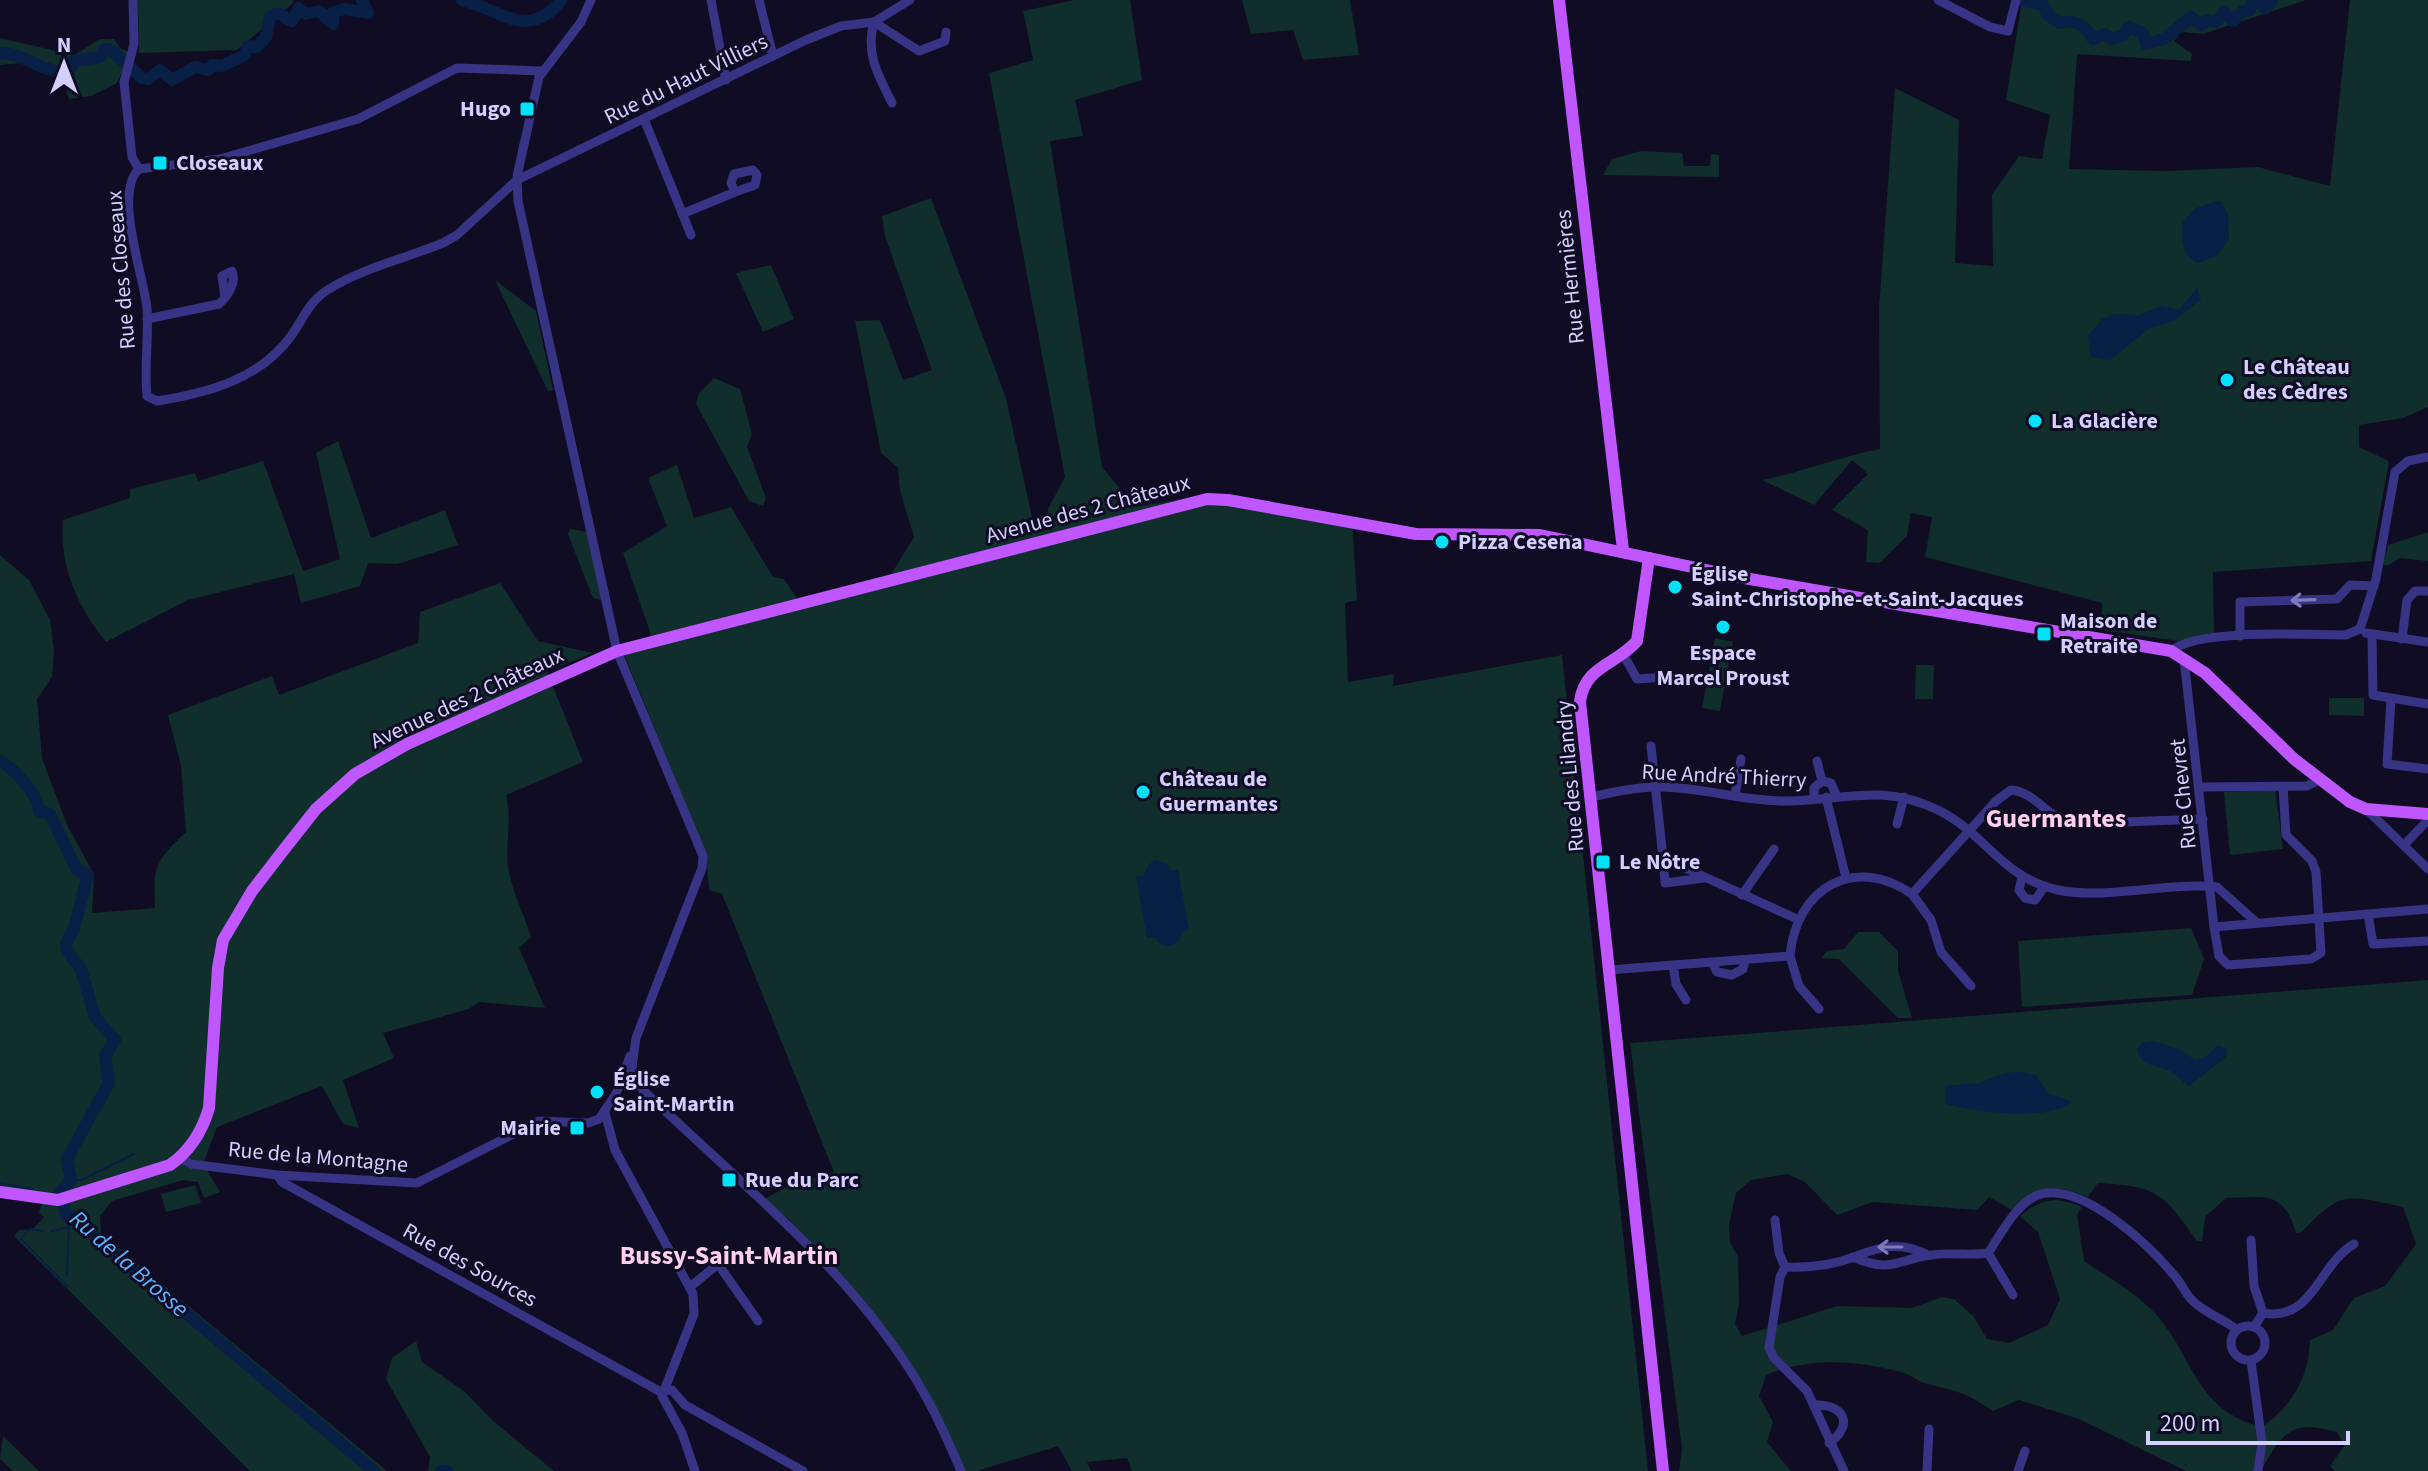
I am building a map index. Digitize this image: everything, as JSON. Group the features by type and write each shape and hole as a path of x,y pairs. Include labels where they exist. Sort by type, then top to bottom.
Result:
{"main road":[{"name":"Rue Hermières","path":"1559,0 1623,550"},
{"name":"Avenue des 2 Châteaux","path":"181,1158 204,1126 209,1108 218,968 223,940 252,891 316,809 355,774 407,744 617,651 1207,499 1228,500 1416,534 1540,535 1623,550 1757,581 2171,651 2205,673 2339,795 2366,809 2428,814"},
{"path":"1623,654 1637,641 1649,558"},
{"name":"Rue des Lilandry","path":"1623,654 1590,675 1581,691 1663,1471"},
{"name":"Avenue des 2 Châteaux","path":"2339,795 2374,804 2428,806"},
{"path":"0,1192 63,1198 170,1165 181,1158"}],"street":[{"name":"Rue des Closeaux","path":"133,0 134,44 124,82 134,166 139,169 130,180 131,219 147,319 146,390 150,400"},
{"path":"591,0 581,22 542,71 517,180 518,201 617,651 703,856 702,868 616,1094 605,1113 592,1121 608,1134"},
{"path":"711,0 726,80"},
{"path":"759,0 773,56"},
{"path":"892,103 870,54 869,38 874,22 910,0"},
{"path":"1938,0 1990,27 2008,31 2016,0"},
{"path":"874,22 919,51 945,41 946,32"},
{"name":"Rue du Haut Villiers","path":"150,400 171,399 252,373 282,348 303,312 329,288 457,235 517,180 773,56 841,26 874,22"},
{"path":"139,169 220,159 358,119 457,68 542,71"},
{"path":"644,119 691,235"},
{"path":"682,214 735,192"},
{"path":"147,319 215,305 225,297"},
{"path":"2171,651 2183,642 2240,636 2346,635 2360,629 2374,586 2395,472 2408,461 2428,457"},
{"path":"2240,636 2240,602 2337,599 2350,585 2374,586"},
{"path":"2402,639 2407,600 2415,591 2428,591"},
{"path":"2360,629 2372,636 2428,642"},
{"path":"2372,636 2373,695 2428,704"},
{"path":"1623,654 1637,679 1666,677"},
{"name":"Rue Chevret","path":"2184,659 2219,956 2228,965 2311,959 2321,953 2319,917"},
{"path":"2391,700 2387,764 2428,769"},
{"path":"1651,746 1665,883 1704,878"},
{"path":"1735,796 1741,759"},
{"path":"1817,761 1822,781"},
{"path":"2200,787 2307,786 2319,780"},
{"path":"1822,781 1831,783 1846,878"},
{"path":"1814,799 1814,788 1822,781"},
{"name":"Rue André Thierry","path":"1590,797 1655,787 1790,801 1874,793 1904,797 1938,810 1969,831 2006,867 2045,886 2076,891 2210,887"},
{"path":"2283,787 2286,835 2312,861 2319,917"},
{"path":"1912,894 1996,801 2011,790 2023,792 2052,817 2070,824 2203,819"},
{"path":"1897,824 1904,797"},
{"path":"2366,809 2428,869"},
{"path":"2404,845 2428,820"},
{"path":"1742,895 1774,849"},
{"path":"1663,858 1797,919"},
{"name":"Rue André Thierry","path":"2022,877 2019,890 2025,898 2035,900 2045,886"},
{"path":"1819,1009 1799,986 1790,956 1797,919 1816,894 1846,878 1882,879 1912,894 1931,920 1941,952 1971,986"},
{"path":"2210,887 2217,887 2256,922"},
{"path":"2214,927 2428,909"},
{"path":"2368,914 2373,944 2428,941"},
{"path":"1609,970 1790,956"},
{"path":"1673,965 1676,984 1686,1000"},
{"path":"633,1050 633,1072 642,1089 787,1222 878,1325 921,1388 961,1470"},
{"path":"616,1094 628,1089 642,1089"},
{"path":"605,1113 608,1134 690,1287 694,1314 662,1393 695,1471"},
{"name":"Rue de la Montagne","path":"181,1158 191,1164 277,1175 417,1183 446,1171 539,1121 592,1121"},
{"name":"Rue des Sources","path":"277,1175 282,1182 662,1393 672,1390 681,1400 803,1471"},
{"path":"1988,1253 2023,1204 2032,1198 2056,1193 2070,1195 2125,1227 2175,1275 2192,1300 2237,1330 2254,1327 2263,1313"},
{"path":"1775,1220 1779,1253 1785,1267 1780,1277 1769,1348 1774,1358 1807,1391 1844,1471"},
{"path":"2251,1240 2254,1286 2263,1313"},
{"path":"2263,1313 2285,1314 2303,1303 2332,1260 2354,1244"},
{"path":"1785,1267 1823,1265 1853,1257 1862,1251 1893,1245 1928,1255"},
{"path":"1853,1257 1880,1266 1928,1255 1988,1253"},
{"path":"1988,1253 2013,1295"},
{"path":"690,1287 718,1264 758,1321"},
{"path":"2251,1361 2265,1348 2264,1335 2254,1327"},
{"path":"2237,1330 2230,1343 2232,1350 2243,1360 2251,1361"},
{"path":"2251,1361 2262,1442 2258,1471"},
{"path":"648,1385 667,1380"},
{"name":"Rue des Sources","path":"667,1380 674,1384 681,1400"},
{"path":"1815,1405 1832,1406 1842,1416 1844,1425 1840,1436 1829,1443"},
{"path":"1927,1471 1929,1429"},
{"path":"2018,1471 2025,1451"}],"green space":[{"path":"138,0 294,2 237,50 139,53"},
{"path":"1074,0 1130,0 1142,80 1075,100 1083,136 1050,141 1102,467 1135,507 1199,496 1352,518 1357,600 1345,603 1348,682 1394,674 1393,686 1562,655 1648,1471 1132,1471 1127,1458 1087,1462 1091,1471 1072,1471 1058,1446 977,1471 965,1471 924,1384 789,1219 764,1199 799,1181 834,1172 722,894 709,890 706,854 625,656 651,635 623,553 667,526 648,478 677,465 694,518 731,507 773,577 784,579 798,600 890,576 914,537 900,491 898,468 881,453 855,321 880,320 903,380 932,370 885,236 882,216 931,198 1006,398 1035,531 1048,528 1048,509 1065,477 989,73 1033,60 1023,11"},
{"path":"1242,0 1350,0 1359,55 1303,60 1293,30 1251,34"},
{"path":"2022,0 2306,0 2203,34 2181,32 2174,41 2192,54 2191,61 2077,54 2069,169 2166,171 2258,167 2330,186 2350,0 2428,0 2428,407 2403,418 2359,425 2359,447 2389,461 2371,561 2213,572 2214,633 2179,641 2102,630 2102,603 1925,557 1932,517 1911,513 1907,536 1880,563 1866,562 1868,530 1832,510 1868,474 1852,460 1814,505 1762,480 1880,449 1879,308 1895,88 1959,120 1955,263 1993,266 1992,195 2019,156 2042,159 2050,115 2006,100"},
{"path":"0,38 74,55 100,39 114,39 120,48 131,53 117,83 91,96 69,99 63,80 22,63 0,65"},
{"path":"1641,151 1682,153 1684,166 1710,166 1711,154 1719,155 1719,177 1603,175 1612,159"},
{"path":"771,265 794,319 763,332 736,273"},
{"path":"495,280 536,311 553,390 548,391"},
{"path":"714,378 740,389 752,434 747,447 766,498 763,506 749,501 696,404 699,393"},
{"path":"338,441 371,538 445,510 458,545 397,564 368,563 360,586 301,603 294,574 188,600 106,642 72,586 64,554 63,520 130,498 130,489 195,473 198,481 263,461 303,571 340,559 316,453"},
{"path":"570,529 588,532 596,549 603,573 601,600 593,598 568,534"},
{"path":"2428,532 2428,561 2400,558 2387,566 2383,564 2388,545"},
{"path":"0,555 29,580 50,620 54,650 52,677 37,699 42,758 67,825 94,874 92,913 155,908 158,865 186,832 181,766 168,715 272,676 279,695 418,643 420,612 500,583 538,641 593,653 547,671 583,762 506,795 509,815 508,867 531,937 519,948 545,1008 479,1002 469,1009 383,1033 394,1058 343,1080 359,1128 343,1124 322,1086 217,1127 203,1164 220,1192 204,1198 198,1182 183,1180 112,1201 100,1216 101,1233 387,1471 250,1471 14,1236 19,1230 33,1229 44,1217 39,1212 42,1204 47,1203 0,1188"},
{"path":"1715,638 1733,642 1720,711 1702,708"},
{"path":"1916,665 1934,665 1933,699 1915,699"},
{"path":"2329,698 2364,698 2364,716 2329,715"},
{"path":"2275,790 2283,849 2230,855 2224,792"},
{"path":"2191,928 2204,959 2192,995 2022,1007 2018,941"},
{"path":"1858,932 1879,932 1898,951 1898,971 1912,1018 1898,1018 1839,959 1821,958 1827,951 1844,949"},
{"path":"2428,980 2428,1471 2335,1471 2330,1466 2345,1445 2337,1432 2309,1427 2299,1428 2283,1438 2261,1471 2186,1471 2079,1419 2019,1400 1993,1411 1966,1395 1924,1383 1901,1372 1833,1362 1799,1365 1766,1375 1759,1396 1773,1422 1767,1442 1791,1471 1679,1471 1682,1449 1630,1043","holes":["1787,1174 1805,1182 1837,1215 1873,1202 1977,1210 1989,1197 2012,1210 2020,1201 2038,1191 2067,1190 2088,1197 2098,1183 2118,1184 2147,1190 2158,1196 2176,1213 2197,1241 2202,1241 2205,1217 2226,1198 2271,1199 2285,1209 2296,1233 2302,1232 2337,1202 2357,1198 2403,1207 2416,1244 2385,1286 2354,1298 2333,1330 2310,1340 2306,1366 2297,1390 2282,1410 2262,1427 2223,1409 2199,1382 2159,1318 2143,1302 2084,1261 2077,1215 2082,1207 2064,1201 2043,1202 2020,1216 2038,1232 2060,1299 2048,1325 2009,1343 1987,1339 1973,1316 1954,1299 1942,1297 1912,1308 1837,1306 1742,1336 1735,1324 1739,1304 1738,1257 1730,1242 1729,1225 1736,1193 1751,1180"]},
{"path":"195,1185 201,1203 166,1212 161,1194"},
{"path":"416,1341 422,1362 464,1391 492,1420 554,1471 428,1471 430,1457 386,1379 392,1358"},
{"path":"3,1436 39,1471 13,1471 0,1459"}],"water":[{"path":"2221,201 2228,215 2229,239 2217,256 2197,263 2185,251 2183,222 2194,209"},
{"path":"2197,288 2201,299 2174,321 2150,328 2110,360 2091,357 2088,336 2102,319 2116,314 2139,315 2161,306 2179,310"},
{"path":"1155,860 1166,863 1171,871 1178,870 1189,930 1182,932 1179,941 1170,946 1160,944 1155,937 1147,938 1136,877 1144,876 1147,866"},
{"path":"2153,1041 2181,1050 2195,1060 2204,1058 2218,1045 2227,1049 2226,1057 2189,1086 2171,1072 2142,1059 2137,1050 2142,1043"},
{"path":"2005,1073 2036,1075 2048,1093 2072,1102 2047,1112 2030,1114 1975,1110 1946,1104 1945,1086 1979,1083"}],"waterway":[{"path":"0,53 59,71 62,76 67,75 74,61 100,57 105,49 111,50 142,78 148,79 160,70 172,80 195,67 208,70 212,65 222,66 245,55 248,46 257,47 266,37 270,17 280,14 292,21 299,8 305,14 319,11 333,24 333,12 344,9 368,13 362,0"},
{"path":"462,0 515,20 526,21 538,19 562,0"},
{"path":"2022,0 2043,5 2048,15 2060,23 2079,24 2093,39 2105,34 2111,39 2122,36 2129,27 2143,33 2146,44 2164,39 2191,17 2201,25 2208,20 2216,22 2224,11 2233,21 2243,11 2250,10 2252,2 2262,3 2265,9 2272,0"},
{"name":"Ru de la Brosse","path":"0,761 25,783 39,811 50,814 77,870 88,874 74,929 66,943 67,951 81,969 95,1017 115,1040 105,1056 109,1083 67,1159 71,1180 60,1192 66,1215 81,1219 95,1237 374,1471"},
{"path":"71,1180 81,1180 134,1154"},
{"path":"0,1183 33,1189"},
{"path":"52,1194 60,1192"},
{"path":"67,1276 69,1217"},
{"path":"51,1231 70,1227"},
{"path":"43,1231 29,1229 21,1239 68,1287"},
{"name":"Ru de la Brosse","path":"441,1471 447,1471"}],"place":[{"name":"Hugo","path":"527,109"},
{"name":"Closeaux","path":"160,163"},
{"name":"Le Château des Cèdres","path":"2227,380"},
{"name":"La Glacière","path":"2035,421"},
{"name":"Pizza Cesena","path":"1442,542"},
{"name":"Église Saint-Christophe-et-Saint-Jacques","path":"1675,587"},
{"name":"Espace Marcel Proust","path":"1723,627"},
{"name":"Maison de Retraite","path":"2044,634"},
{"name":"Château de Guermantes","path":"1143,792"},
{"name":"Le Nôtre","path":"1603,862"},
{"name":"Église Saint-Martin","path":"597,1092"},
{"name":"Mairie","path":"577,1128"},
{"name":"Rue du Parc","path":"729,1180"}],"district":[{"name":"Guermantes","path":"2056,818"},
{"name":"Bussy-Saint-Martin","path":"729,1255"}]}
